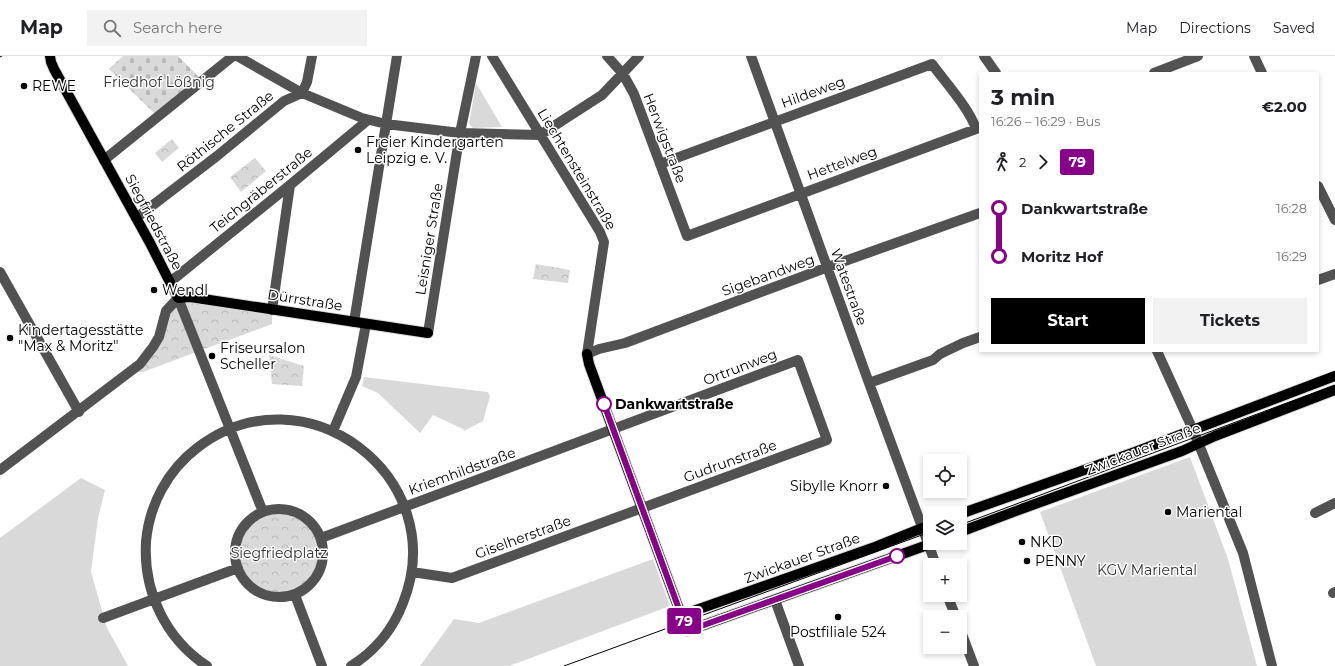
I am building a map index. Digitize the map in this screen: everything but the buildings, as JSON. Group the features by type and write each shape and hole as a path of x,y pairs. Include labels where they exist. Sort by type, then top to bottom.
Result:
{"main road":[{"name":"Siegfriedstraße","path":"49,58 178,298"},
{"name":"Dürrstraße","path":"178,298 190,297 428,333"},
{"path":"587,354 589,364 687,631 923,547"},
{"name":"Zwickauer Straße","path":"967,512 1046,484 1335,376"},
{"name":"Zwickauer Straße","path":"967,529 1198,444 1215,436 1335,390"},
{"name":"Zwickauer Straße","path":"682,616 860,552 923,527"}],"street":[{"path":"104,160 234,56"},
{"path":"237,56 302,93 368,120 386,124 460,133 540,135 602,95 639,56"},
{"path":"302,93 307,82 312,56"},
{"path":"354,322 397,56"},
{"name":"Leisniger Straße","path":"428,333 460,133 476,56"},
{"name":"Liechtensteinstraße","path":"492,56 598,228 604,242 587,354"},
{"name":"Herwigstraße","path":"607,56 623,74 634,94 687,236"},
{"name":"Watestraße","path":"751,56 869,383 923,518"},
{"path":"984,56 995,72"},
{"path":"1157,72 1198,56"},
{"path":"1254,56 1262,72"},
{"name":"Hildeweg","path":"660,164 932,64 960,101"},
{"name":"Röthische Straße","path":"136,218 217,156 284,101 302,93"},
{"name":"Hettelweg","path":"687,236 976,129 960,101"},
{"name":"Teichgräberstraße","path":"170,282 368,120"},
{"path":"272,310 290,185"},
{"path":"1319,189 1335,220"},
{"name":"Sigebandweg","path":"587,354 599,349 625,343 828,267 979,213"},
{"path":"0,272 79,412"},
{"path":"1319,280 1335,274"},
{"path":"0,470 132,372 153,348 162,328 166,311 178,298"},
{"name":"Siegfriedstraße","path":"178,298 263,512"},
{"path":"332,431 356,377 366,324"},
{"path":"869,383 933,360 944,352 979,337"},
{"path":"1157,352 1198,444 1243,553 1272,666"},
{"name":"Ortrunweg","path":"613,430 798,360 827,440"},
{"path":"207,666 194,656 176,638 164,620 154,599 147,574 146,549 149,522 158,498 172,474 188,455 208,440 230,429 258,421 280,419 310,423 332,431 359,446 378,463 395,486 404,507 412,538 413,554 412,572 405,599 389,630 370,652 351,666"},
{"name":"Kriemhildstraße","path":"321,538 613,430"},
{"name":"Gudrunstraße","path":"642,508 827,440"},
{"path":"1315,513 1335,503"},
{"name":"Giselherstraße","path":"412,572 452,578 642,508"},
{"path":"281,509 290,510 299,514 311,522 321,538 324,556 319,572 312,583 295,595 288,597 276,597 260,593 254,590 245,581 238,568 235,549 240,533 249,521 263,512 281,509"},
{"path":"103,618 238,568"},
{"path":"295,595 322,666"},
{"path":"775,600 800,666"},
{"path":"967,647 974,666"}],"green space":[{"name":"Friedhof Lößnig","path":"123,56 178,56 203,81 158,117 109,69"},
{"path":"476,83 502,127 473,128 469,124"},
{"path":"172,139 179,148 162,162 155,153"},
{"path":"255,158 266,171 241,192 230,177"},
{"path":"536,264 570,270 568,283 533,279"},
{"path":"178,298 272,310 272,324 143,372 132,372 140,364"},
{"path":"269,355 304,366 302,386 272,384"},
{"path":"364,377 488,392 490,396 483,421 464,431 463,429 433,415 420,433 378,393 362,386"},
{"name":"KGV Mariental","path":"1190,457 1228,559 1257,666 1096,666 1040,512"},
{"path":"81,478 105,490 98,518 91,572 107,628 128,666 0,666 0,538"},
{"name":"Siegfriedplatz","path":"271,512 287,512 302,519 313,530 320,545 320,561 317,569 308,582 295,591 287,594 271,594 256,587 245,576 238,561 238,545 245,530 256,519"},
{"path":"653,559 670,606 509,666 420,666 454,619 479,623"}],"tram line":[{"path":"967,522 1335,385"},
{"path":"564,666 923,535"}],"bus line":[{"name":"79","path":"604,404 687,631 897,556"}],"place":[{"name":"REWE","path":"24,86"},
{"name":"Freier Kindergarten Leipzig e. V.","path":"358,150"},
{"name":"Wendl","path":"154,290"},
{"name":"Kindertagesstätte \"Max & Moritz\"","path":"10,338"},
{"name":"Friseursalon Scheller","path":"212,356"},
{"name":"Dankwartstraße","path":"604,404"},
{"name":"Sibylle Knorr","path":"886,486"},
{"name":"Mariental","path":"1168,512"},
{"name":"NKD","path":"1022,542"},
{"name":"PENNY","path":"1027,561"},
{"name":"Postfiliale 524","path":"838,617"}]}
